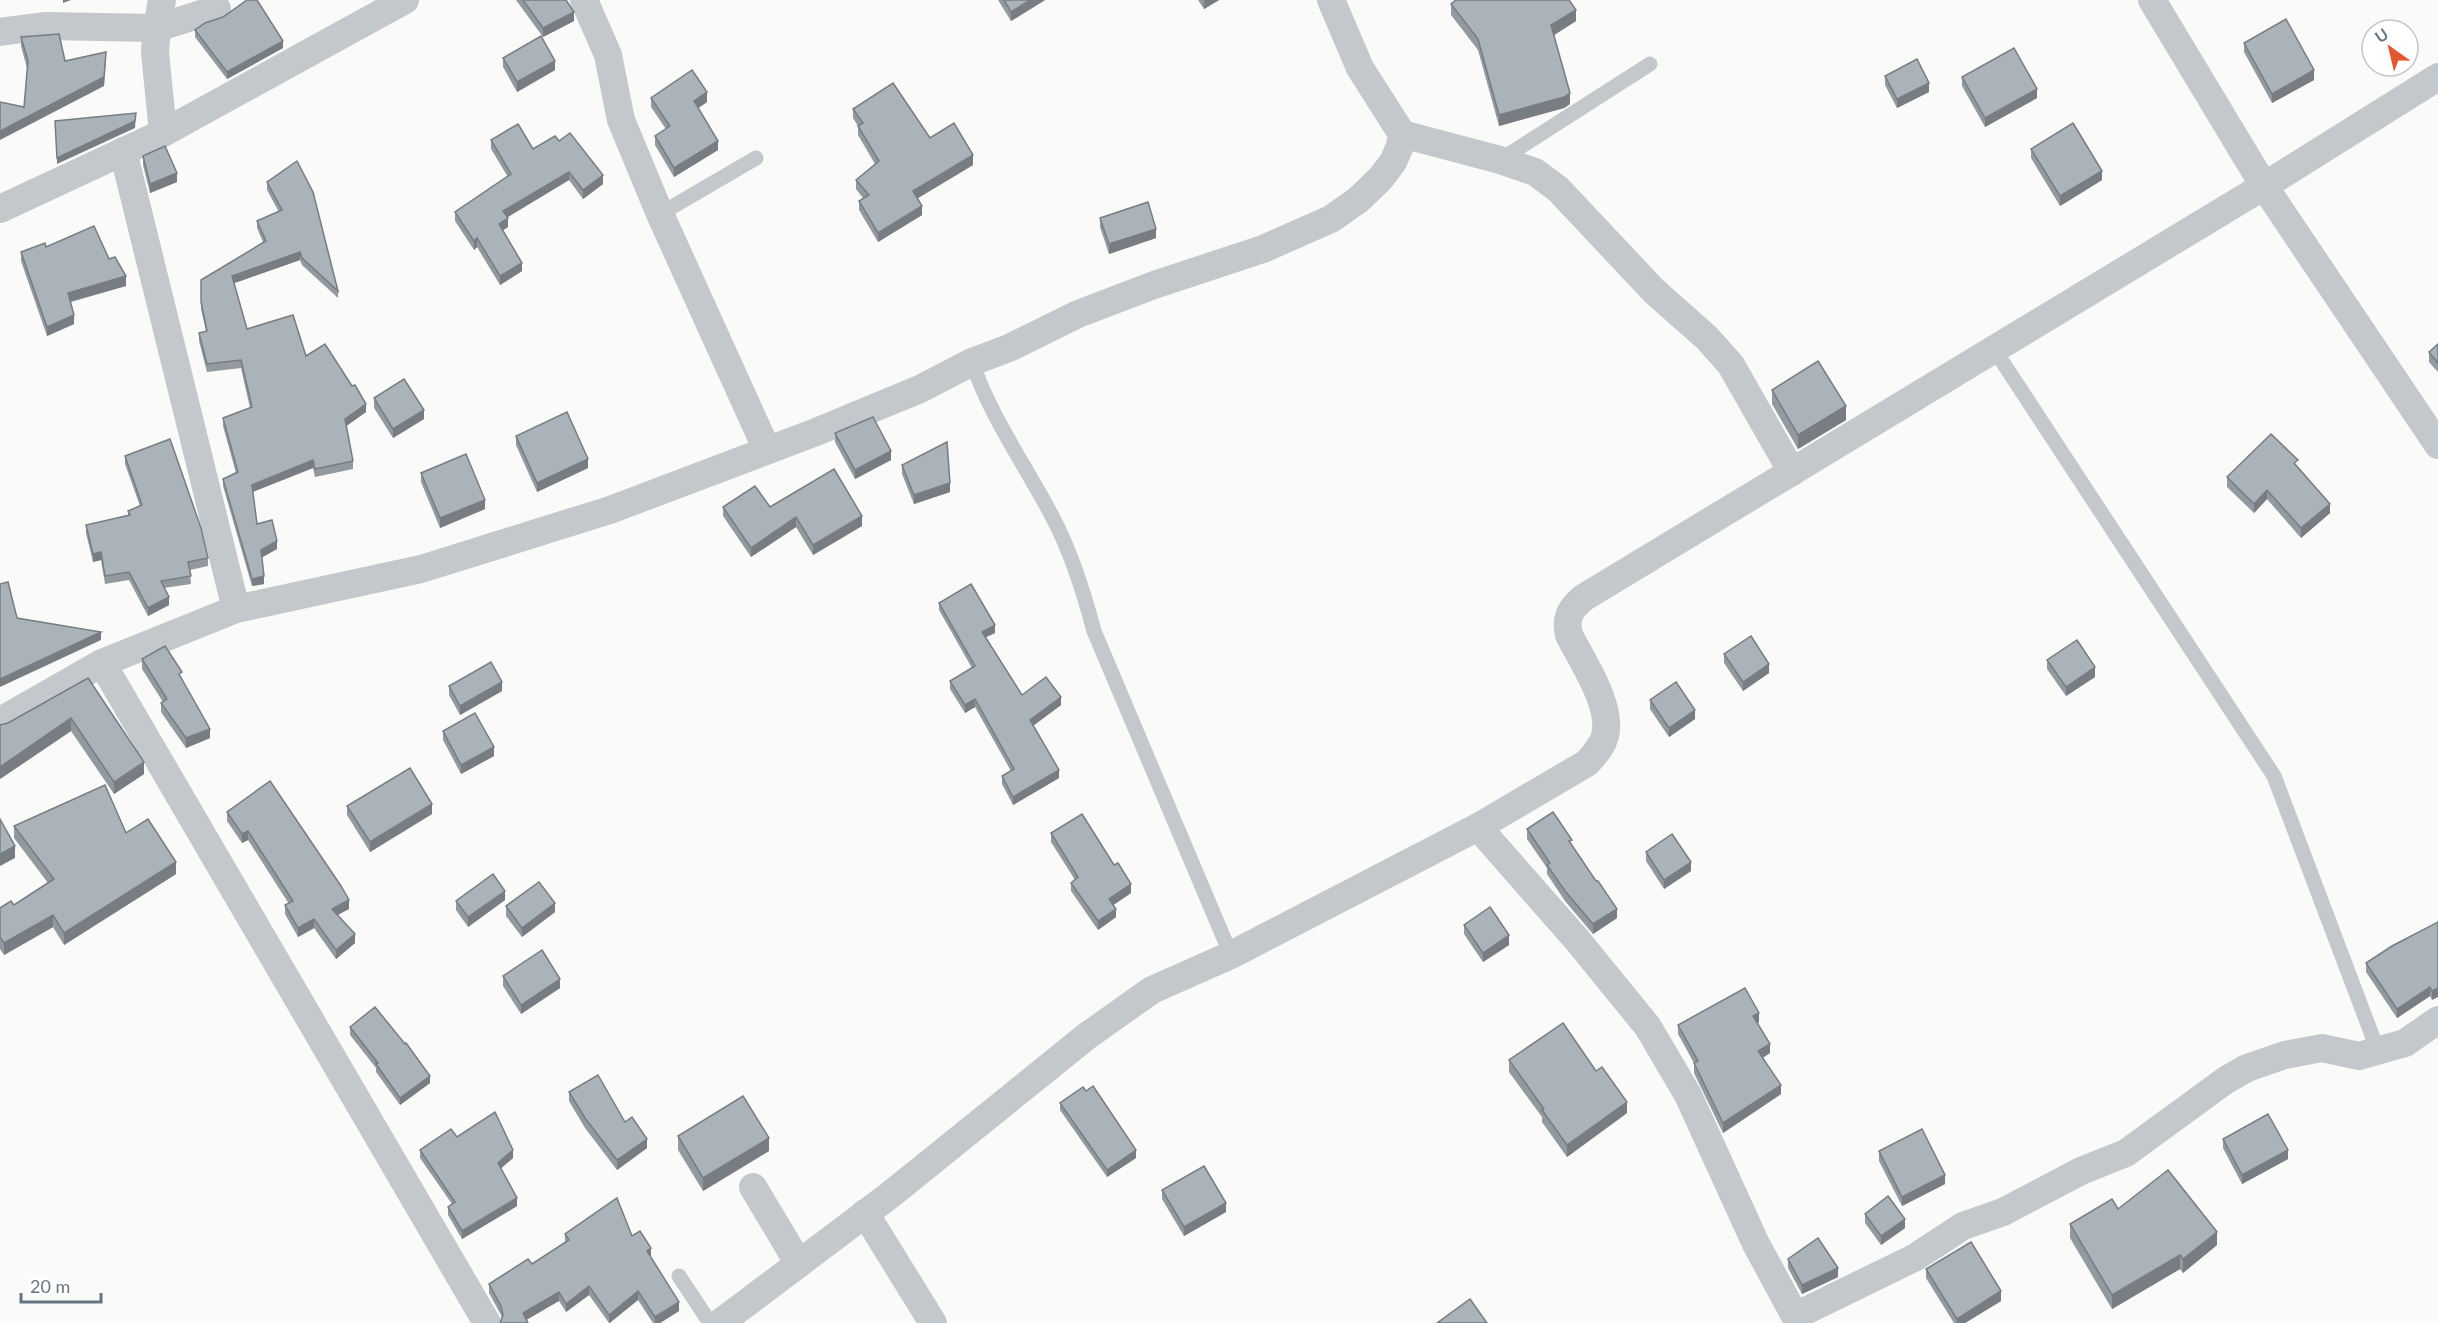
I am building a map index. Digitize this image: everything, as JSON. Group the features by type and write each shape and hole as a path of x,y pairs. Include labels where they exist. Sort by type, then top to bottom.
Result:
{"street":[{"path":"162,0 155,52 163,133"},
{"path":"0,209 163,133 405,0"},
{"path":"584,0 608,55 621,120 660,214 767,450"},
{"path":"1331,0 1360,69 1402,134 1500,160 1535,172 1558,189 1654,291 1707,338 1731,364 1792,472"},
{"path":"2152,0 2264,186 2438,445"},
{"path":"0,32 44,26 157,28 217,9"},
{"path":"720,1323 866,1213 1096,1030 1152,990 1231,955 1478,826 1587,764 1605,736 1606,719 1602,701 1569,635 1566,624 1569,613 1575,605 2264,186 2438,77"},
{"path":"0,721 102,663 236,609 422,569 610,510 920,389 972,362 1010,348 1078,314 1154,285 1263,249 1331,219 1358,200 1380,179 1393,162 1402,134"},
{"path":"123,151 236,609"},
{"path":"102,663 487,1323"},
{"path":"1478,826 1578,941 1648,1027 1688,1095 1793,1321 1914,1258 1963,1226 2003,1212 2044,1189 2126,1152 2226,1080 2247,1068 2285,1055 2322,1048 2359,1056 2405,1043 2438,1020"},
{"path":"753,1187 799,1264"},
{"path":"866,1213 933,1323"}],"lane":[{"path":"1500,160 1650,64"},
{"path":"660,214 756,158"},
{"path":"1994,349 2274,776 2378,1051"},
{"path":"972,362 982,391 1054,520 1082,585 1094,631 1231,955"},
{"path":"679,1276 711,1323"}],"building":[{"path":"247,0 257,0 283,41 227,72 195,30 205,23 223,17"},
{"path":"523,0 566,0 574,12 543,28"},
{"path":"1004,0 1030,0 1011,12"},
{"path":"1456,0 1569,0 1576,10 1551,25 1570,93 1564,97 1499,115 1478,39 1451,4"},
{"path":"2286,19 2314,70 2272,94 2244,43"},
{"path":"59,34 65,61 106,52 104,77 0,131 0,102 24,107 28,61 21,37"},
{"path":"541,36 555,61 517,82 503,58"},
{"path":"2014,48 2037,89 1985,118 1962,77"},
{"path":"1917,59 1929,83 1897,99 1885,76"},
{"path":"692,70 707,92 694,101 718,141 674,168 655,136 670,126 651,98"},
{"path":"893,83 930,138 954,123 973,155 913,191 922,206 878,233 859,201 869,195 856,180 879,161 858,126 863,123 853,109"},
{"path":"136,113 135,121 57,158 55,121"},
{"path":"2073,123 2102,171 2060,196 2031,149"},
{"path":"518,124 533,149 555,136 559,141 570,133 603,175 583,190 569,172 503,211 508,218 499,224 522,263 500,276 477,238 474,241 455,212 511,174 491,140"},
{"path":"165,146 177,173 150,184 143,156"},
{"path":"297,161 313,192 338,291 302,258 300,252 232,276 247,329 293,315 306,356 325,344 366,404 345,419 353,461 315,469 313,460 252,485 257,524 272,520 277,541 261,550 264,576 252,579 223,479 238,472 223,418 252,407 241,360 207,364 199,333 207,331 201,302 201,280 266,241 257,221 282,210 267,182"},
{"path":"1148,202 1156,229 1109,244 1100,218"},
{"path":"94,226 109,259 115,257 126,276 68,293 74,315 47,327 21,252 45,243 46,247"},
{"path":"2438,344 2438,363 2429,352"},
{"path":"1818,361 1846,406 1798,435 1772,390"},
{"path":"404,379 424,410 393,429 374,398"},
{"path":"567,412 588,459 537,483 516,436"},
{"path":"873,417 891,451 855,470 835,433"},
{"path":"2271,434 2298,460 2294,463 2330,504 2301,528 2267,490 2254,504 2227,477"},
{"path":"170,439 201,528 208,558 188,562 191,576 161,581 169,597 148,608 129,572 105,576 101,552 93,554 86,525 130,515 128,511 142,505 125,456"},
{"path":"947,442 950,483 914,495 902,465"},
{"path":"466,454 485,500 440,518 421,473"},
{"path":"834,469 862,516 813,545 796,517 751,548 723,507 755,486 770,507"},
{"path":"8,582 17,618 101,632 0,679 0,584"},
{"path":"971,584 995,625 982,632 1022,695 1046,677 1061,697 1030,720 1059,770 1013,797 1002,776 1014,769 975,699 965,705 950,681 975,666 939,603"},
{"path":"1751,636 1769,664 1743,682 1724,654"},
{"path":"2077,640 2095,667 2066,687 2047,660"},
{"path":"165,646 182,672 179,674 210,729 186,738 161,703 167,699 142,659"},
{"path":"491,662 502,682 460,706 449,686"},
{"path":"88,678 144,762 114,782 71,718 0,767 0,725 8,723"},
{"path":"1676,682 1695,710 1669,728 1650,700"},
{"path":"475,713 494,747 461,765 443,731"},
{"path":"410,768 432,804 370,842 347,806"},
{"path":"270,781 349,900 332,909 355,934 336,950 314,919 298,928 285,905 293,901 248,831 242,834 227,812"},
{"path":"105,785 126,833 148,819 176,862 64,933 53,915 4,943 0,937 0,908 11,901 14,905 54,879 14,826"},
{"path":"1553,812 1572,840 1569,841 1617,909 1593,924 1565,891 1547,865 1550,863 1527,829"},
{"path":"1082,814 1114,865 1118,863 1131,884 1109,899 1116,909 1098,921 1071,883 1078,877 1051,833"},
{"path":"0,819 15,846 0,854"},
{"path":"1672,834 1691,862 1664,880 1646,852"},
{"path":"493,874 505,891 468,917 456,901"},
{"path":"539,882 555,903 522,928 506,906"},
{"path":"1490,907 1509,935 1483,953 1464,925"},
{"path":"2438,922 2438,988 2432,991 2430,987 2397,1009 2366,963 2392,946"},
{"path":"542,950 560,979 521,1005 503,976"},
{"path":"1745,988 1759,1013 1753,1016 1770,1044 1758,1051 1781,1085 1723,1123 1694,1063 1698,1061 1678,1025"},
{"path":"375,1007 406,1043 430,1076 400,1098 376,1064 378,1063 350,1027"},
{"path":"1563,1023 1596,1071 1602,1067 1627,1102 1567,1145 1509,1060"},
{"path":"598,1075 625,1122 632,1117 647,1139 617,1160 585,1118 569,1092"},
{"path":"1093,1086 1136,1150 1107,1170 1060,1103 1083,1087 1086,1091"},
{"path":"743,1096 769,1138 703,1178 678,1136"},
{"path":"495,1112 513,1150 498,1163 517,1198 462,1231 448,1207 455,1202 420,1150 451,1129 457,1137"},
{"path":"2268,1114 2288,1150 2242,1175 2223,1139"},
{"path":"1922,1129 1945,1175 1902,1197 1879,1151"},
{"path":"1204,1166 1226,1203 1184,1227 1162,1190"},
{"path":"2168,1170 2217,1232 2183,1259 2180,1255 2112,1295 2070,1224 2112,1199 2118,1209"},
{"path":"1888,1196 1905,1219 1881,1236 1865,1214"},
{"path":"617,1198 632,1236 640,1231 651,1248 647,1251 679,1302 655,1317 638,1291 609,1315 589,1286 566,1304 559,1292 523,1313 528,1323 500,1323 503,1315 501,1306 489,1284 528,1259 532,1264 569,1240 565,1234"},
{"path":"1818,1238 1838,1268 1802,1285 1788,1259"},
{"path":"1971,1242 2001,1291 1957,1319 1926,1269"},
{"path":"1470,1299 1487,1323 1437,1323"}]}
